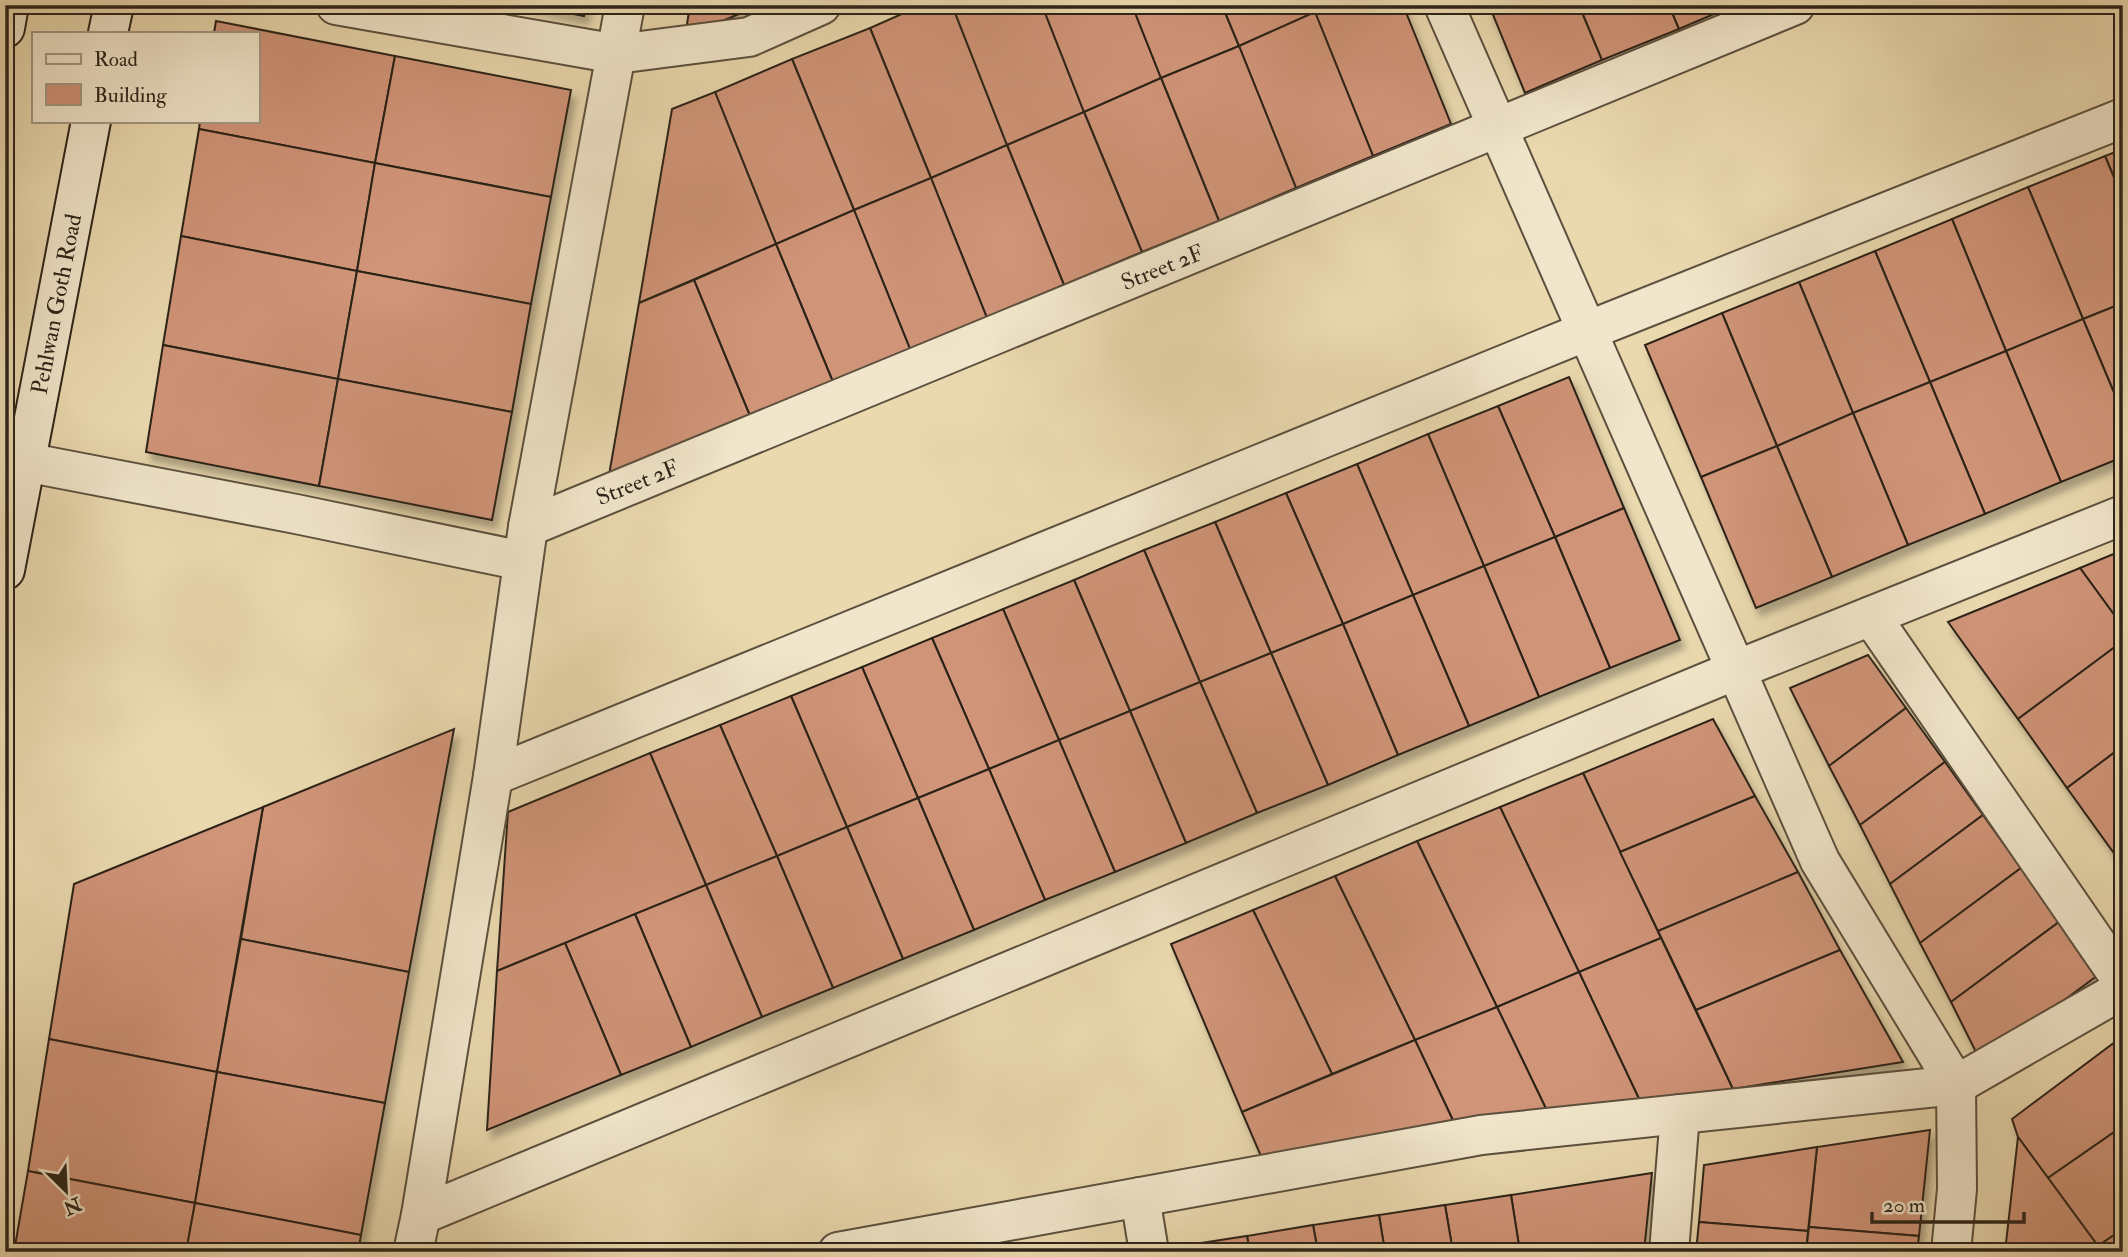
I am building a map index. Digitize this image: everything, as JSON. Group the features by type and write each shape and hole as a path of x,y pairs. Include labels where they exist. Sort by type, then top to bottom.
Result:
{"street":[{"path":"5,27 9,5"},
{"path":"108,32 114,5"},
{"path":"336,5 617,54 749,37 821,5"},
{"path":"412,1252 421,1215 493,776 525,544 625,5"},
{"path":"1444,5 1821,861 1956,1085 1957,1189 1951,1252"},
{"name":"Street 2F","path":"525,544 1795,5"},
{"path":"493,776 1587,331 2123,118"},
{"name":"Pehlwan Goth Road","path":"5,570 92,122"},
{"path":"25,463 296,514 525,544"},
{"path":"421,1215 1736,670 2123,515"},
{"path":"1871,616 2123,982"},
{"path":"838,1252 1481,1135 1956,1085 2123,989"},
{"path":"1669,1252 1680,1114"},
{"path":"1140,1197 1149,1252"}],"building":[{"path":"528,5 587,5 584,16"},
{"path":"690,5 760,5 685,37"},
{"path":"922,5 952,5 1007,145 931,178 870,28"},
{"path":"952,5 1042,5 1084,112 1007,145"},
{"path":"1042,5 1132,5 1161,78 1084,112"},
{"path":"1132,5 1222,5 1239,46 1161,78"},
{"path":"1222,5 1312,5 1315,12 1239,46"},
{"path":"1332,5 1403,5 1451,124 1373,156 1315,12"},
{"path":"1489,5 1579,5 1602,60 1525,93"},
{"path":"1579,5 1669,5 1679,29 1602,60"},
{"path":"1669,5 1735,5 1679,29"},
{"path":"1315,12 1373,156 1296,188 1239,46"},
{"path":"216,21 395,56 375,163 199,129 200,122 259,122 259,32 214,32"},
{"path":"870,28 931,178 854,210 792,59"},
{"path":"1239,46 1296,188 1219,221 1161,78"},
{"path":"395,56 571,90 551,197 375,163"},
{"path":"792,59 854,210 776,244 715,92"},
{"path":"1161,78 1219,221 1142,252 1084,112"},
{"path":"715,92 776,244 639,303 672,109"},
{"path":"1084,112 1142,252 1064,285 1007,145"},
{"path":"199,129 375,163 357,271 181,236"},
{"path":"1007,145 1064,285 987,318 931,178"},
{"path":"2123,149 2123,199 2105,156"},
{"path":"2105,156 2123,199 2123,303 2083,319 2028,187"},
{"path":"375,163 551,197 531,304 357,271"},
{"path":"931,178 987,318 910,349 854,210"},
{"path":"2028,187 2083,319 2006,351 1952,219"},
{"path":"854,210 910,349 833,382 776,244"},
{"path":"1952,219 2006,351 1930,382 1875,251"},
{"path":"181,236 357,271 338,379 163,345"},
{"path":"776,244 833,382 750,416 694,280"},
{"path":"1875,251 1930,382 1853,413 1799,282"},
{"path":"357,271 531,304 512,412 338,379"},
{"path":"694,280 750,416 609,475 639,303"},
{"path":"1799,282 1853,413 1777,446 1722,313"},
{"path":"2123,303 2123,414 2083,319"},
{"path":"1722,313 1777,446 1701,477 1645,345"},
{"path":"2083,319 2123,414 2123,457 2061,482 2006,351"},
{"path":"163,345 338,379 319,486 146,452"},
{"path":"2006,351 2061,482 1985,514 1930,382"},
{"path":"1569,377 1624,508 1555,537 1498,406"},
{"path":"338,379 512,412 492,520 319,486"},
{"path":"1930,382 1985,514 1908,545 1853,413"},
{"path":"1498,406 1555,537 1484,566 1428,434"},
{"path":"1853,413 1908,545 1832,577 1777,446"},
{"path":"1428,434 1484,566 1413,595 1357,464"},
{"path":"1777,446 1832,577 1756,608 1701,477"},
{"path":"1357,464 1413,595 1343,624 1286,493"},
{"path":"1286,493 1343,624 1271,653 1215,522"},
{"path":"1624,508 1680,640 1610,668 1555,537"},
{"path":"1215,522 1271,653 1200,682 1144,550"},
{"path":"1555,537 1610,668 1539,697 1484,566"},
{"path":"1144,550 1200,682 1130,711 1074,580"},
{"path":"2123,550 2123,627 2080,568"},
{"path":"1484,566 1539,697 1469,726 1413,595"},
{"path":"2080,568 2123,627 2123,641 2018,719 1948,622"},
{"path":"1074,580 1130,711 1059,740 1003,609"},
{"path":"1413,595 1469,726 1398,755 1343,624"},
{"path":"1003,609 1059,740 989,769 932,638"},
{"path":"1343,624 1398,755 1328,785 1271,653"},
{"path":"932,638 989,769 918,798 862,667"},
{"path":"2123,641 2123,746 2067,788 2018,719"},
{"path":"1271,653 1328,785 1257,813 1200,682"},
{"path":"1868,655 1906,708 1829,766 1790,688"},
{"path":"862,667 918,798 847,827 791,696"},
{"path":"1200,682 1257,813 1186,843 1130,711"},
{"path":"791,696 847,827 777,856 720,725"},
{"path":"1906,708 1945,762 1860,825 1829,766"},
{"path":"1130,711 1186,843 1115,872 1059,740"},
{"path":"1713,719 1755,796 1620,852 1583,773"},
{"path":"720,725 777,856 706,885 650,753"},
{"path":"454,729 409,972 241,939 263,807"},
{"path":"1059,740 1115,872 1045,900 989,769"},
{"path":"2123,746 2123,851 2116,856 2067,788"},
{"path":"650,753 706,885 497,971 508,812"},
{"path":"1945,762 1983,815 1890,884 1860,825"},
{"path":"989,769 1045,900 974,930 918,798"},
{"path":"1583,773 1661,938 1579,972 1500,807"},
{"path":"1755,796 1798,872 1658,931 1620,852"},
{"path":"918,798 974,930 903,959 847,827"},
{"path":"263,807 217,1072 49,1039 74,884"},
{"path":"1500,807 1579,972 1497,1007 1417,841"},
{"path":"1983,815 2021,868 1920,943 1890,884"},
{"path":"847,827 903,959 833,988 777,856"},
{"path":"1417,841 1497,1007 1415,1040 1335,876"},
{"path":"777,856 833,988 762,1017 706,885"},
{"path":"2021,868 2059,922 1951,1002 1920,943"},
{"path":"1798,872 1840,950 1696,1010 1658,931"},
{"path":"1335,876 1415,1040 1332,1074 1253,910"},
{"path":"706,885 762,1017 691,1047 635,914"},
{"path":"1253,910 1332,1074 1242,1112 1171,944"},
{"path":"635,914 691,1047 621,1075 565,943"},
{"path":"2059,922 2098,975 1981,1062 1951,1002"},
{"path":"1661,938 1733,1089 1641,1103 1579,972"},
{"path":"241,939 409,972 385,1103 217,1072"},
{"path":"565,943 621,1075 487,1130 497,971"},
{"path":"1840,950 1903,1062 1733,1089 1696,1010"},
{"path":"1579,972 1641,1103 1550,1117 1497,1007"},
{"path":"1497,1007 1550,1117 1458,1131 1415,1040"},
{"path":"2123,1036 2123,1126 2048,1178 2018,1137 2012,1119"},
{"path":"49,1039 217,1072 195,1203 28,1171"},
{"path":"1415,1040 1458,1131 1263,1161 1242,1112"},
{"path":"217,1072 385,1103 361,1235 195,1203"},
{"path":"2123,1126 2123,1229 2098,1246 2048,1178"},
{"path":"1930,1130 1919,1236 1809,1227 1817,1147"},
{"path":"2018,1137 2098,1246 2090,1252 2005,1252"},
{"path":"1817,1147 1808,1231 1699,1222 1704,1165"},
{"path":"28,1171 195,1203 186,1252 14,1252"},
{"path":"1652,1173 1644,1252 1520,1252 1511,1195"},
{"path":"1511,1195 1520,1252 1453,1252 1445,1205"},
{"path":"195,1203 361,1235 358,1252 186,1252"},
{"path":"1445,1205 1453,1252 1385,1252 1379,1215"},
{"path":"1379,1215 1385,1252 1318,1252 1313,1225"},
{"path":"1699,1222 1808,1231 1806,1252 1696,1252"},
{"path":"1313,1225 1318,1252 1250,1252 1247,1236"},
{"path":"1809,1227 1919,1236 1917,1252 1806,1252"},
{"path":"2123,1229 2123,1252 2102,1252 2098,1246"},
{"path":"1247,1236 1250,1252 1182,1252 1181,1246"}]}
